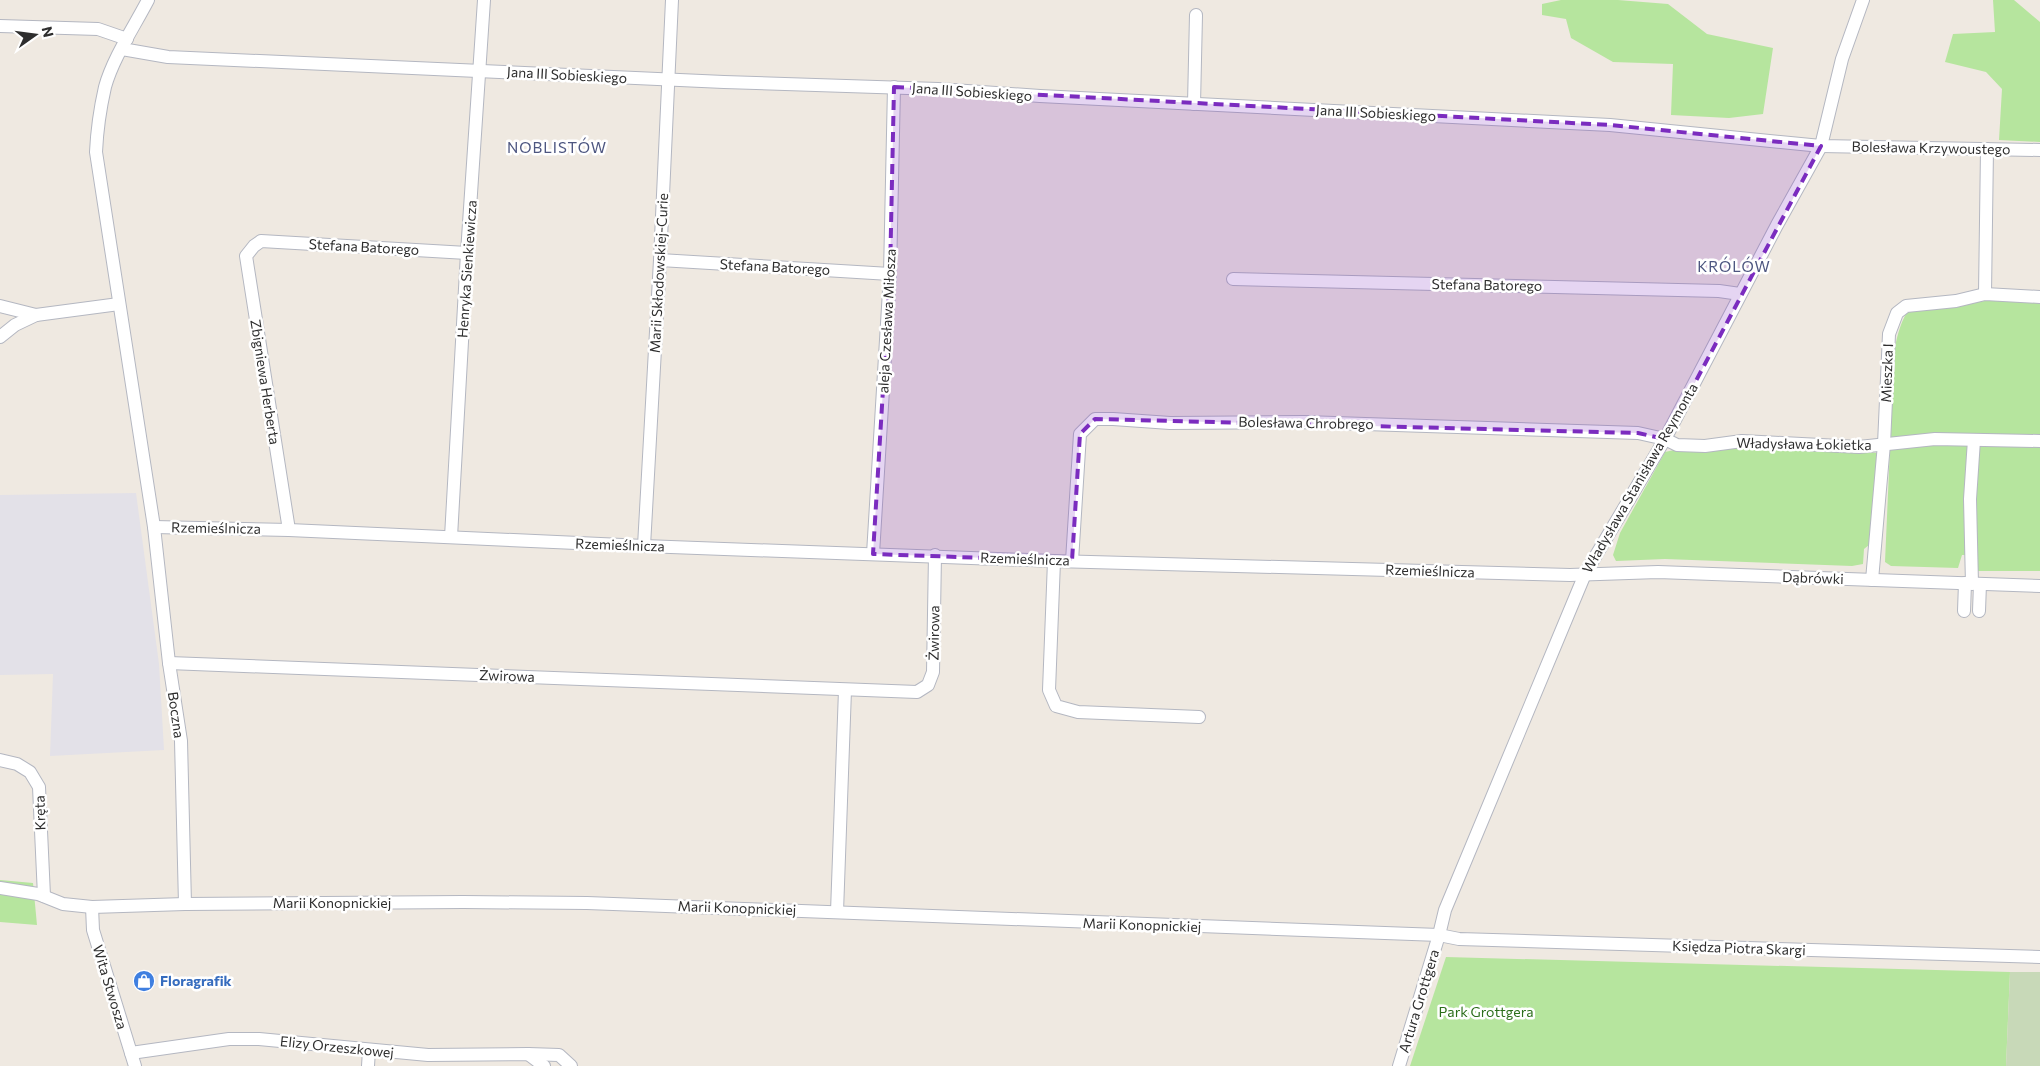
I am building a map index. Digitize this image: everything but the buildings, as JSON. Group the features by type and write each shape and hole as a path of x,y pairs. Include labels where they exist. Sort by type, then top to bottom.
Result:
{"street":[{"name":"Rzemieślnicza","path":"148,0 124,44 106,85 98,120 96,152 154,527 289,530 644,546 935,555 1054,561 1585,574"},
{"name":"Henryka Sienkiewicza","path":"451,537 484,0"},
{"name":"Marii Skłodowskiej-Curie","path":"644,546 672,0"},
{"name":"Władysława Stanisława Reymonta","path":"1439,936 1445,910 1585,574 1665,439 1740,294 1821,146 1842,59 1863,0"},
{"path":"1194,104 1196,15"},
{"name":"Jana III Sobieskiego","path":"0,26 98,29 124,44 168,58 894,88 1610,125 1821,146"},
{"name":"aleja Czesława Miłosza","path":"873,554 890,274 894,88"},
{"name":"Bolesława Krzywoustego","path":"1821,146 2040,150"},
{"path":"1986,294 1987,149"},
{"name":"Stefana Batorego","path":"261,240 467,253"},
{"name":"Zbigniewa Herberta","path":"261,240 246,256 289,530"},
{"name":"Stefana Batorego","path":"660,260 890,274"},
{"name":"Stefana Batorego","path":"1233,279 1709,291 1740,294"},
{"name":"Mieszka I","path":"1872,580 1884,444 1889,334 1897,313 1906,306 1956,301 1986,294 2040,297"},
{"path":"0,337 15,325 36,315 119,304"},
{"path":"0,306 36,315"},
{"name":"Bolesława Chrobrego","path":"1072,561 1080,434 1095,419 1113,418 1170,423 1304,422 1638,433 1665,439"},
{"name":"Władysława Łokietka","path":"1665,439 1677,445 1705,446 1742,441 1859,447 1935,440 2040,441"},
{"path":"1974,440 1970,499 1972,584 1980,611"},
{"name":"Boczna","path":"154,527 168,663 181,741 186,904"},
{"name":"Żwirowa","path":"168,663 917,692 928,685 933,672 935,555"},
{"path":"1054,561 1049,690 1056,706 1078,712 1199,717"},
{"name":"Dąbrówki","path":"1585,574 1658,572 2040,586"},
{"path":"1964,611 1972,584"},
{"path":"837,912 845,690"},
{"name":"Kręta","path":"0,760 18,764 30,772 39,787 44,892"},
{"name":"Marii Konopnickiej","path":"0,888 44,892 63,904 92,906 463,902 587,903 1439,936"},
{"name":"Wita Stwosza","path":"92,906 93,930 135,1066"},
{"name":"Księdza Piotra Skargi","path":"1439,936 1479,940 2040,957"},
{"name":"Artura Grottgera","path":"1398,1066 1439,936"},
{"name":"Elizy Orzeszkowej","path":"131,1053 229,1039 278,1040 428,1055 528,1054 559,1056 571,1066"},
{"path":"368,1066 369,1050"},
{"path":"528,1054 544,1066"}],"highlighted area":[{"path":"894,87 1610,125 1821,146 1665,439 1638,433 1095,419 1080,434 1072,561 873,554 890,274"}],"shaded area":[{"path":"136,493 159,664 164,750 50,756 53,674 0,675 0,495"}],"green space":[{"path":"1561,0 1618,0 1668,4 1707,34 1773,48 1763,114 1729,118 1671,115 1673,64 1613,62 1571,38 1566,19 1542,15 1542,4"},
{"path":"1993,0 2014,0 2040,22 2040,142 1999,140 2002,89 1986,72 1945,62 1953,34 1995,32"},
{"path":"1992,300 2040,300 2040,437 1891,440 1893,358 1896,341 1907,312"},
{"path":"2040,441 2040,571 1976,571 1975,555 1962,555 1958,568 1891,566 1885,562 1890,448 1906,445"},
{"path":"1753,447 1880,453 1869,545 1864,549 1863,564 1852,566 1665,559 1616,561 1613,555 1620,533 1665,452 1674,450 1695,452"},
{"path":"0,880 33,883 37,925 0,922"},
{"name":"Park Grottgera","path":"1446,957 2010,972 2006,1066 1410,1066"},
{"path":"2010,972 2040,972 2040,1066 2006,1066"}],"place":[{"name":"Floragrafik","path":"144,981"}],"district":[{"name":"NOBLISTÓW","path":"557,148"},
{"name":"KRÓLÓW","path":"1734,267"}]}
